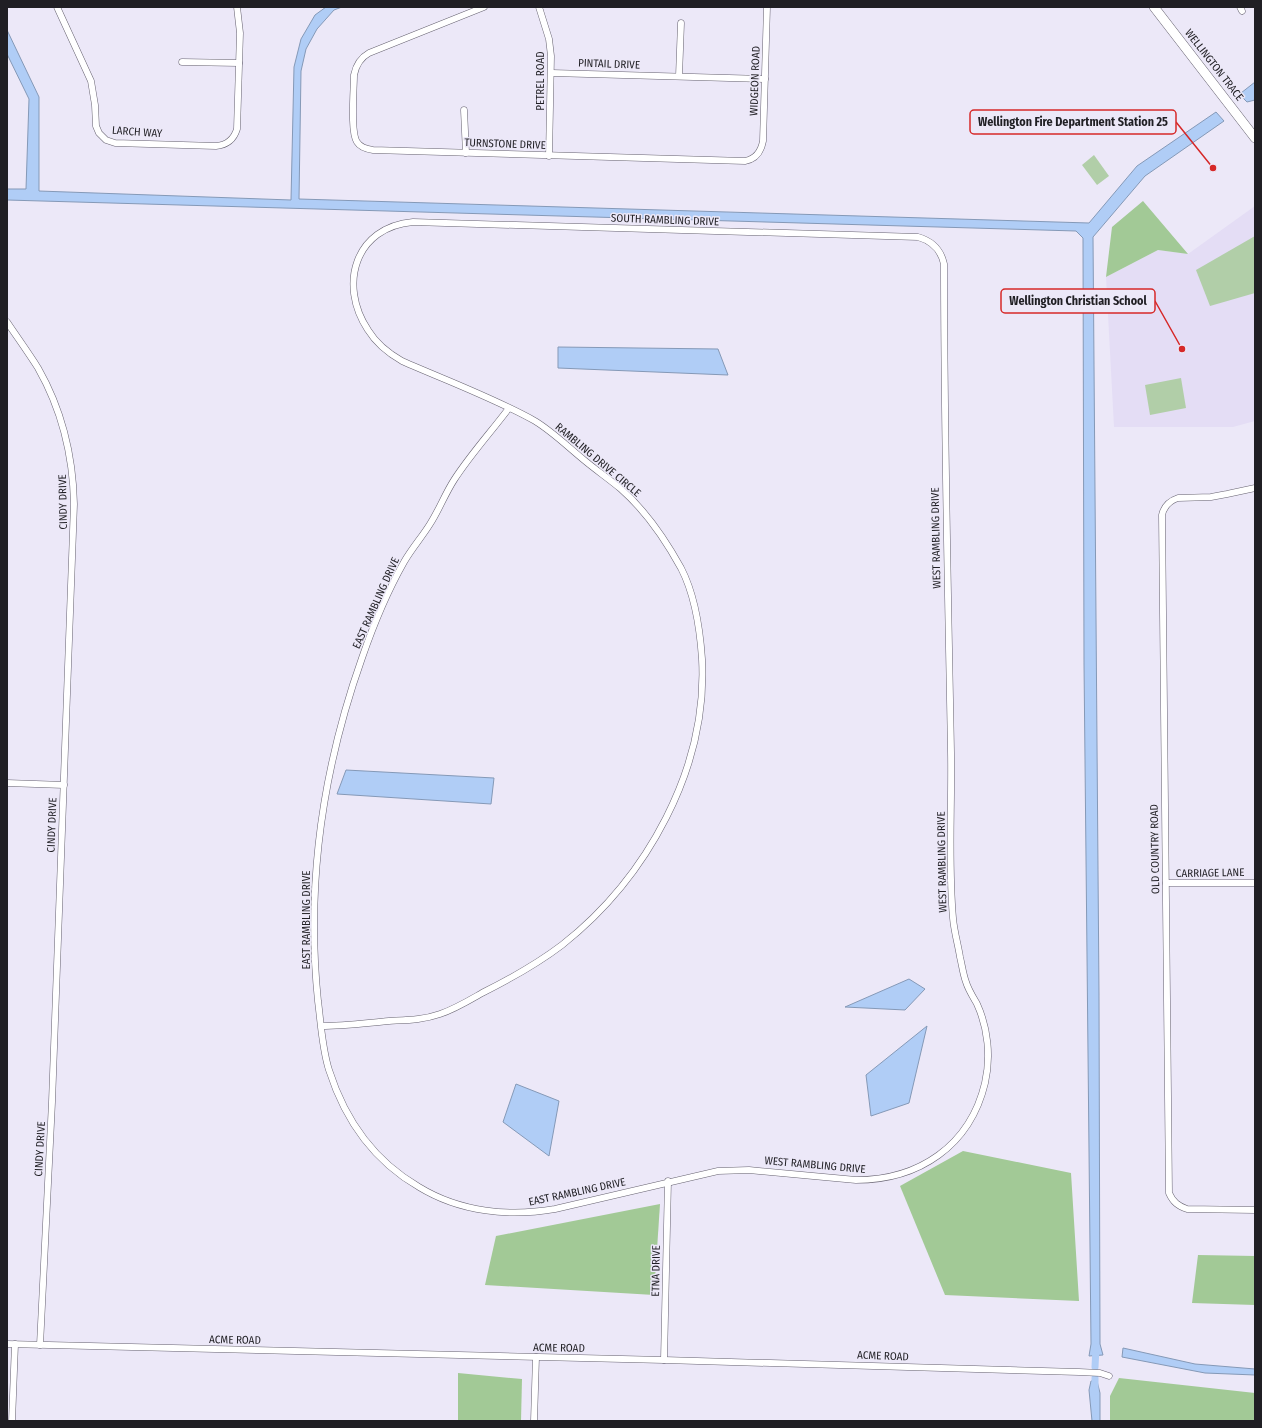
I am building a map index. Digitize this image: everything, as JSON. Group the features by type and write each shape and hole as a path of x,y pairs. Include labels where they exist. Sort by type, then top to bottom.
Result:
{"street":[{"name":"LARCH WAY","path":"57,7 91,81 95,105 96,126 102,137 110,142 216,146 226,144 233,138 237,129 239,63"},
{"path":"182,62 239,63 240,24 237,7"},
{"name":"TURNSTONE DRIVE","path":"484,7 378,49 361,58 355,70 353,132 357,142 364,148 373,150 549,156 745,161 758,155"},
{"name":"PETREL ROAD","path":"539,7 549,39 552,73 549,156"},
{"name":"WIDGEON ROAD","path":"758,155 763,141 767,7"},
{"name":"WELLINGTON TRACE","path":"1154,7 1255,138"},
{"path":"681,23 679,76 765,79"},
{"name":"PINTAIL DRIVE","path":"552,73 679,76"},
{"path":"464,110 466,153"},
{"name":"SOUTH RAMBLING DRIVE","path":"371,240 382,231 390,227 413,222 914,237 928,241 936,247 942,259 944,270"},
{"name":"RAMBLING DRIVE CIRCLE","path":"321,1026 342,1026 414,1020 439,1014 461,1006 502,984 543,959 581,929 598,913 633,872 657,834 678,791 697,730 700,709 702,668 698,628 692,602 682,571 667,545 646,516 622,490 554,434 537,422 509,408 402,361 387,352 375,340 362,320 358,310 353,281 358,258 371,240"},
{"name":"WEST RAMBLING DRIVE","path":"668,1182 706,1172 731,1170 749,1170 856,1180 871,1180 908,1172 944,1151 958,1137 968,1124 981,1097 987,1072 988,1043 981,1013 966,983 954,930 952,904 950,853 951,755 947,604 944,270"},
{"name":"CINDY DRIVE","path":"7,322 35,364 48,387 62,424 74,484 52,1102 40,1345"},
{"name":"EAST RAMBLING DRIVE","path":"509,408 453,481 433,520 404,562 370,637 341,722 325,795 316,874 315,943 317,986 321,1026 328,1069 353,1121 370,1147 383,1161 408,1181 442,1199 460,1205 479,1210 498,1212 530,1212 555,1209 668,1182"},
{"name":"OLD COUNTRY ROAD","path":"1255,488 1221,495 1173,499 1166,506 1162,515 1169,1193 1174,1202 1186,1209 1255,1210"},
{"path":"7,783 64,785"},
{"name":"CARRIAGE LANE","path":"1166,884 1255,883"},
{"name":"ETNA DRIVE","path":"664,1360 668,1182"},
{"name":"ACME ROAD","path":"7,1344 664,1360 1100,1373 1109,1376"},
{"path":"12,1421 15,1344"},
{"path":"534,1421 536,1357"}],"shaded area":[{"path":"1255,206 1255,421 1233,427 1114,427 1106,277 1158,250 1188,254"}],"green space":[{"path":"1094,155 1109,176 1097,185 1082,165"},
{"path":"1143,201 1188,254 1158,250 1106,277 1112,227"},
{"path":"1255,236 1255,293 1210,306 1196,270"},
{"path":"1181,378 1186,408 1150,415 1145,385"},
{"path":"963,1151 1071,1173 1079,1301 945,1295 900,1186"},
{"path":"660,1204 654,1295 485,1285 496,1236"},
{"path":"1198,1255 1255,1256 1255,1305 1192,1303"},
{"path":"458,1373 522,1379 521,1421 458,1421"},
{"path":"1119,1378 1255,1393 1255,1421 1110,1421 1110,1396"}],"water":[{"path":"326,7 342,7 334,10 317,29 306,49 301,71 299,199 1089,223 1137,166 1216,112 1224,121 1145,176 1093,237 1099,995 1100,1344 1103,1355 1089,1356 1091,1344 1084,663 1083,238 1076,231 7,200 7,189 26,189 29,99 7,54 7,30 39,97 39,191 291,200 294,67 301,39 315,15"},
{"path":"1255,82 1255,100 1247,102 1242,97 1241,93"},
{"path":"558,347 718,349 728,375 558,368"},
{"path":"346,770 494,778 491,804 337,794"},
{"path":"909,979 925,989 905,1010 845,1007"},
{"path":"927,1026 909,1103 871,1116 866,1075"},
{"path":"516,1084 559,1101 549,1156 503,1122"},
{"path":"1123,1348 1195,1364 1255,1369 1255,1375 1205,1373 1122,1357"},
{"path":"1091,1381 1097,1381 1100,1393 1100,1421 1092,1421 1089,1390"}],"waterway":[{"path":"1095,1367 1096,1347"},
{"path":"1095,1378 1095,1391"}],"place":[{"name":"Wellington Fire Department Station 25","path":"1213,168"},
{"name":"Wellington Christian School","path":"1182,349"}]}
